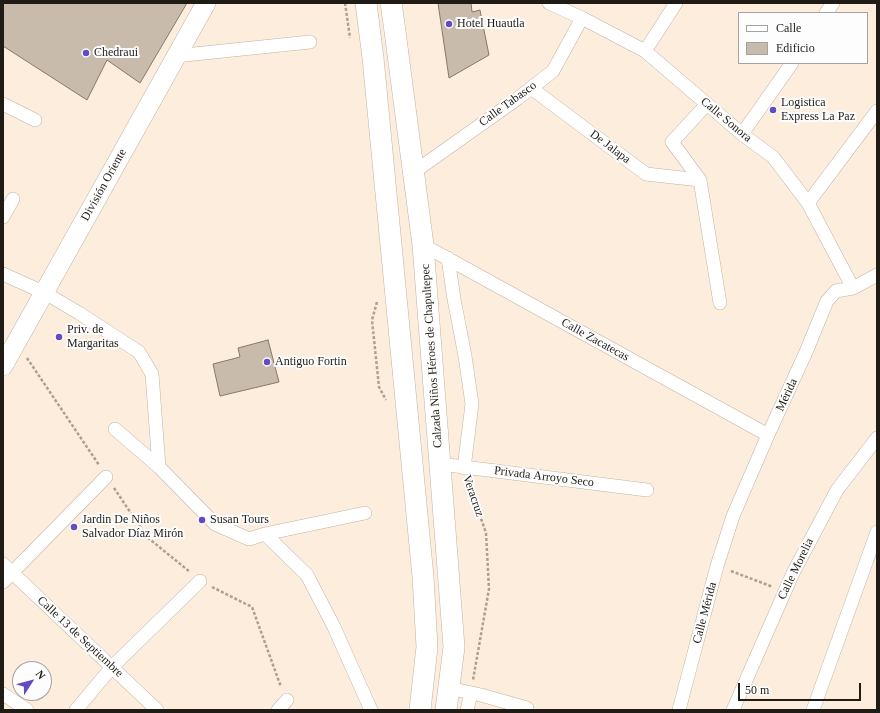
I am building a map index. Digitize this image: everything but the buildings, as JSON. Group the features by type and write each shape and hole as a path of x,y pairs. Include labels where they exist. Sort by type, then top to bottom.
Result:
{"main road":[{"name":"División Oriente","path":"3,366 206,3"},
{"path":"366,3 373,58 423,576 427,647 420,710"},
{"name":"Calzada Niños Héroes de Chapultepec","path":"391,3 423,244 454,647 446,710"}],"street":[{"name":"Calle Sonora","path":"548,3 582,18 645,51 742,134 773,157 808,203 853,288"},
{"path":"645,51 676,3"},
{"path":"827,12 833,3"},
{"name":"Calle Tabasco","path":"414,172 553,71 582,18"},
{"path":"175,56 310,42"},
{"path":"742,134 791,64"},
{"name":"De Jalapa","path":"531,88 646,174 700,180"},
{"path":"3,104 35,120"},
{"path":"707,104 672,142 700,180 720,303"},
{"path":"808,203 877,111"},
{"path":"3,217 13,199"},
{"name":"Calle Zacatecas","path":"423,244 768,435"},
{"name":"Veracruz","path":"448,258 472,404 464,468"},
{"path":"3,274 45,293 79,313 138,352 152,374 159,467"},
{"name":"Mérida","path":"733,516 827,301 836,292 853,288 877,275"},
{"path":"115,429 159,467 215,524 249,539 365,513"},
{"name":"Calle Morelia","path":"733,710 793,573 837,490 877,438"},
{"name":"Privada Arroyo Seco","path":"440,464 647,490"},
{"path":"6,573 106,477"},
{"name":"Calle Mérida","path":"679,710 717,566 733,516"},
{"path":"813,710 877,532"},
{"path":"266,534 307,575 334,627 371,710"},
{"name":"Calle 13 de Septiembre","path":"6,573 112,667 157,710"},
{"path":"76,710 112,667 200,581"},
{"path":"449,688 471,692 528,708"},
{"path":"467,710 471,692"},
{"path":"3,694 27,710"}],"path":[{"path":"17,343 147,537 200,581 252,607 282,705"},
{"name":"Veracruz","path":"464,468 486,533 489,589 471,692"},
{"path":"717,566 784,592"}],"place":[{"name":"Hotel Huautla","path":"449,24"},
{"name":"Chedraui","path":"86,53"},
{"name":"Logistica Express La Paz","path":"773,110"},
{"name":"Priv. de Margaritas","path":"59,337"},
{"name":"Antiguo Fortin","path":"267,362"},
{"name":"Susan Tours","path":"202,520"},
{"name":"Jardin De Niños Salvador Díaz Mirón","path":"74,527"}]}
